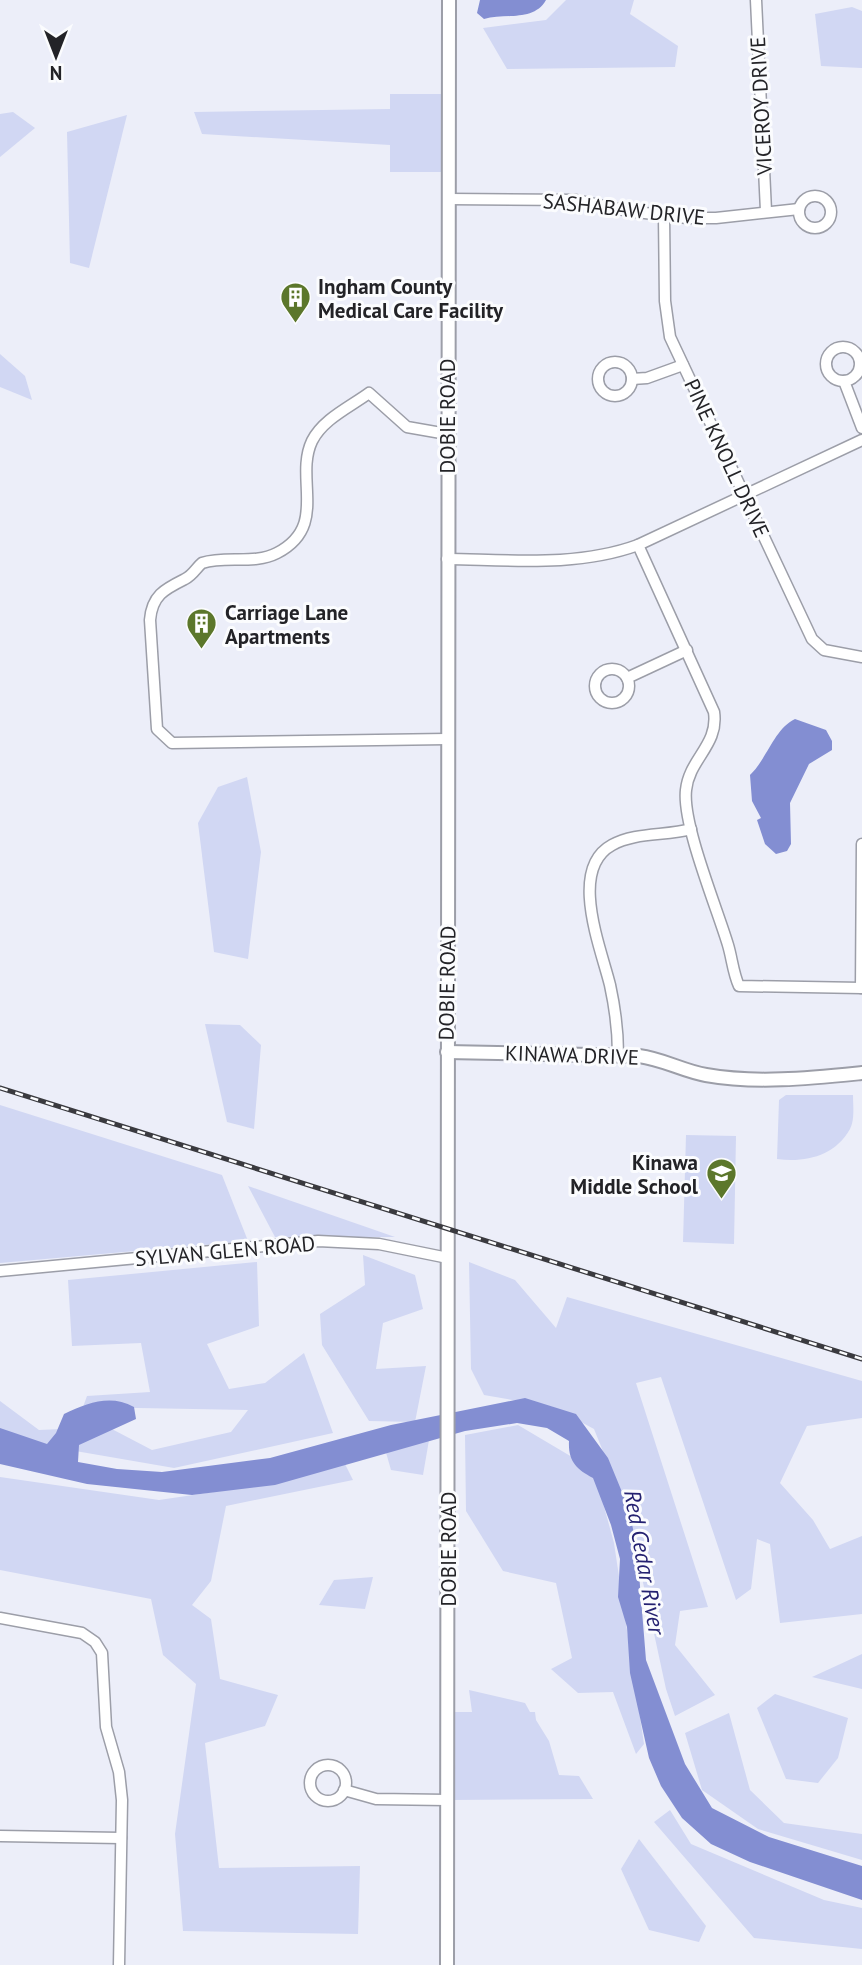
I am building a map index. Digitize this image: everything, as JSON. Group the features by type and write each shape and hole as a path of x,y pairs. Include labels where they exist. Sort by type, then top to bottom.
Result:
{"street":[{"name":"DOBIE ROAD","path":"447,1965 449,0"},
{"name":"VICEROY DRIVE","path":"757,0 766,211"},
{"name":"SASHABAW DRIVE","path":"448,199 576,200 664,216 716,218 799,209"},
{"name":"PINE KNOLL DRIVE","path":"664,216 666,320 683,365 812,639 824,650 862,657"},
{"path":"632,379 647,378 683,365"},
{"path":"844,381 862,428"},
{"path":"447,434 407,427 369,393 323,425 312,442 309,453 307,514 292,542 265,558 202,563 189,577 163,590 152,607 150,620 157,729 172,743 447,740"},
{"path":"447,559 565,560 609,555 638,545 862,440"},
{"path":"638,545 714,712 712,739 687,781 686,801 691,829 739,986 862,988 862,844"},
{"path":"627,678 687,650"},
{"path":"618,1054 615,1014 589,897 593,868 609,846 622,840 691,829"},
{"name":"KINAWA DRIVE","path":"447,1052 618,1054 660,1059 704,1075 724,1077 814,1077 862,1073"},
{"name":"SYLVAN GLEN ROAD","path":"0,1270 318,1241 379,1244 448,1258"},
{"path":"0,1618 82,1633 99,1647 104,1664 106,1727 121,1784 119,1965"},
{"path":"344,1790 376,1799 447,1800"},
{"path":"0,1836 121,1838"}],"shaded area":[{"path":"566,0 634,0 630,14 678,46 675,67 507,69 483,28 546,20"},
{"path":"852,7 862,11 862,68 821,66 815,14"},
{"path":"390,94 444,94 443,172 390,172 390,145 202,134 194,112 390,109"},
{"path":"13,112 35,128 0,157 0,114"},
{"path":"127,115 89,268 70,263 67,132"},
{"path":"0,354 25,376 32,400 0,387"},
{"path":"247,777 261,852 248,959 214,952 198,823 218,787"},
{"path":"205,1024 240,1025 261,1045 254,1129 227,1122"},
{"path":"786,1095 853,1095 852,1125 836,1146 818,1156 798,1160 777,1159 779,1100"},
{"path":"0,1105 222,1175 248,1241 0,1263"},
{"path":"686,1135 736,1136 734,1244 683,1242"},
{"path":"248,1186 395,1237 275,1237"},
{"path":"363,1255 415,1275 423,1309 383,1323 376,1369 426,1366 415,1422 369,1421 322,1345 320,1314 365,1285"},
{"path":"257,1262 259,1326 207,1344 229,1389 265,1383 304,1353 333,1433 174,1468 0,1438 0,1401 39,1430 108,1427 152,1450 231,1432 248,1410 83,1407 87,1396 150,1392 141,1343 72,1346 68,1280"},
{"path":"469,1262 515,1280 556,1328 567,1297 862,1381 862,1418 807,1426 780,1483 813,1520 830,1549 862,1536 862,1614 780,1623 770,1544 757,1539 751,1589 736,1600 661,1377 636,1383 708,1607 680,1611 675,1645 715,1695 675,1716 666,1689 628,1513 594,1429 553,1407 484,1395 471,1369"},
{"path":"518,1425 594,1470 614,1543 644,1744 636,1754 613,1692 578,1693 551,1669 572,1658 556,1583 503,1571 466,1511 465,1435"},
{"path":"429,1440 423,1475 391,1470 385,1449"},
{"path":"344,1462 353,1480 226,1506 211,1581 192,1605 211,1619 220,1679 278,1695 265,1726 205,1743 219,1868 360,1866 358,1934 183,1931 175,1834 196,1684 163,1655 151,1599 0,1570 0,1477 159,1500 262,1485"},
{"path":"373,1577 365,1609 319,1605 334,1580"},
{"path":"862,1654 862,1689 812,1677"},
{"path":"469,1690 525,1703 530,1712 535,1712 536,1720 549,1741 559,1775 579,1776 593,1799 452,1800 452,1712 472,1712"},
{"path":"775,1694 848,1718 838,1758 818,1783 786,1779 757,1708"},
{"path":"729,1713 750,1790 784,1823 862,1834 862,1860 758,1829 702,1790 685,1733"},
{"path":"670,1810 691,1844 824,1900 862,1908 862,1949 754,1938 654,1822"},
{"path":"639,1839 706,1926 699,1942 649,1930 621,1869"}],"water":[{"path":"480,0 546,0 541,7 526,14 484,19 477,13"},
{"path":"795,719 826,730 832,741 832,750 809,764 790,803 791,844 787,851 776,854 765,844 757,820 761,818 752,801 750,775 776,737"},
{"path":"525,1398 576,1414 608,1458 629,1509 637,1549 646,1660 685,1764 712,1808 769,1837 862,1866 862,1900 750,1862 711,1844 682,1818 661,1786 649,1758 630,1673 627,1627 618,1597 620,1559 611,1525 593,1478 578,1468 572,1459 569,1441 547,1428 517,1423 465,1431 275,1485 192,1495 87,1484 0,1464 0,1428 47,1444 56,1433 64,1414 99,1402 116,1401 134,1407 136,1419 79,1445 78,1462 117,1469 162,1472 270,1458 391,1425"}],"railway":[{"path":"0,1088 862,1359"}],"place":[{"name":"Ingham County Medical Care Facility","path":"295,325"},
{"name":"Carriage Lane Apartments","path":"202,651"},
{"name":"Kinawa Middle School","path":"721,1201"}],"water label":[{"name":"Red Cedar River","path":"645,1562"}]}
